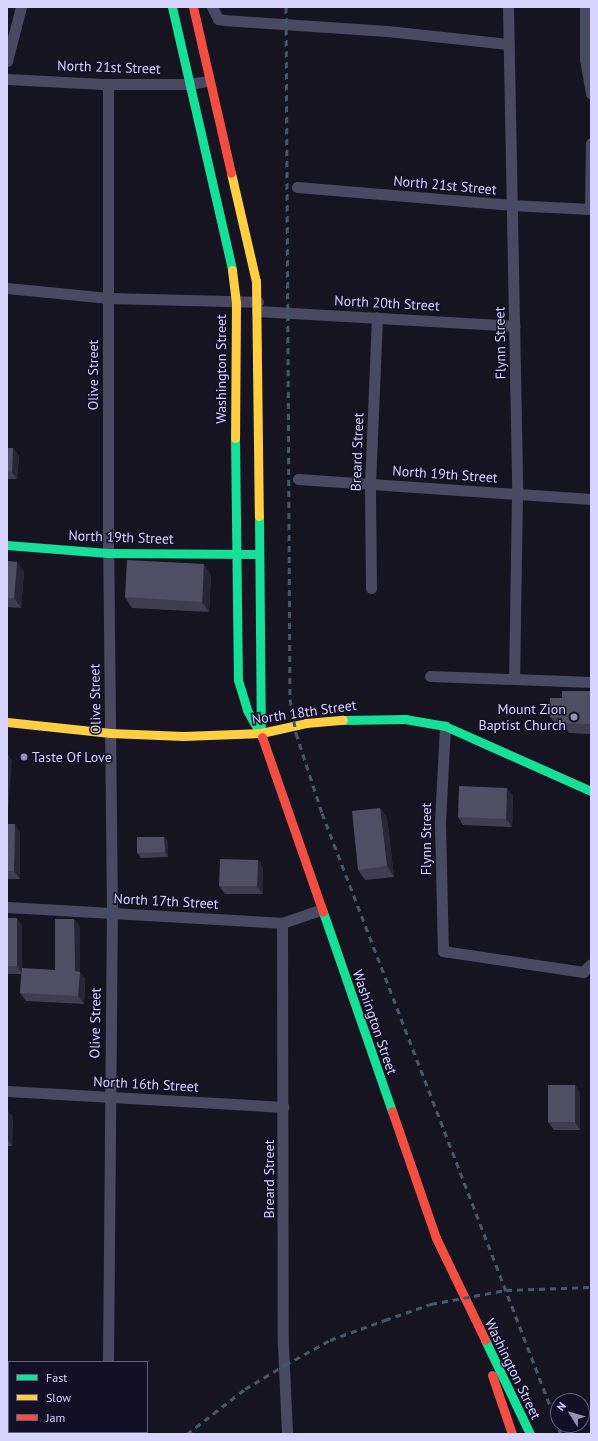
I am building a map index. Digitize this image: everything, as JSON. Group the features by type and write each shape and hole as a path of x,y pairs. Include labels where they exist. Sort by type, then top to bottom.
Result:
{"street":[{"path":"7,61 20,7"},
{"name":"Washington Street","path":"172,7 231,265 236,303 235,554 238,680 248,710 261,733 320,910 436,1238 472,1316 530,1434"},
{"name":"Washington Street","path":"193,7 252,261 257,306 258,554 261,733"},
{"path":"212,7 218,19 388,30 508,44"},
{"name":"Flynn Street","path":"508,7 510,206 515,326 516,494 514,679"},
{"path":"585,7 585,59 591,94"},
{"name":"North 21st Street","path":"7,79 108,84 189,84 209,81"},
{"name":"Olive Street","path":"108,84 108,553 112,913 108,1097 108,1361"},
{"path":"590,209 591,143"},
{"name":"North 21st Street","path":"297,187 510,206 590,209"},
{"name":"North 20th Street","path":"7,288 108,298 236,303 377,317 515,326"},
{"name":"Breard Street","path":"371,588 370,484 377,317"},
{"name":"North 19th Street","path":"298,479 591,499"},
{"name":"North 19th Street","path":"7,545 108,553 258,554"},
{"path":"430,676 591,682"},
{"name":"North 18th Street","path":"7,722 110,733 173,736 261,733 306,723 363,718 404,719 445,726 591,791"},
{"name":"Flynn Street","path":"445,726 440,823 443,951 583,972 591,964"},
{"name":"North 17th Street","path":"7,907 282,923 320,910"},
{"name":"Breard Street","path":"282,923 284,1107 283,1345 287,1434"},
{"name":"North 16th Street","path":"7,1091 284,1107"},
{"name":"Washington Street","path":"472,1316 512,1434"}],"building":[{"path":"7,448 13,448 12,472 7,471"},
{"path":"127,560 204,564 202,602 125,597"},
{"path":"7,561 17,562 14,598 7,598"},
{"path":"562,691 591,691 591,724 562,723 562,717 550,717 550,698 562,698"},
{"path":"459,786 507,788 506,819 458,817"},
{"path":"380,808 387,866 358,870 352,811"},
{"path":"7,824 15,824 14,871 7,871"},
{"path":"137,837 164,837 165,852 137,853"},
{"path":"220,859 258,860 257,886 219,886"},
{"path":"7,918 17,918 17,966 7,966"},
{"path":"55,919 74,919 75,971 80,972 78,996 20,993 22,968 55,970"},
{"path":"548,1085 575,1085 575,1122 548,1122"}],"railway":[{"path":"286,7 290,699 296,733 322,813 561,1434"},
{"path":"187,1434 245,1389 330,1340 431,1304 506,1290 591,1287"}],"traffic: fast":[{"path":"172,7 232,270"},
{"path":"235,438 238,680 247,710 262,737"},
{"path":"259,516 261,732"},
{"path":"7,545 108,553 258,554"},
{"path":"343,720 405,719 445,726 591,791"},
{"path":"323,912 392,1111"},
{"path":"485,1340 530,1434"}],"traffic: slow":[{"path":"231,173 256,281 259,516"},
{"path":"232,270 236,303 235,438"},
{"path":"7,722 110,733 183,736 261,733 306,723 343,720"}],"traffic: jam":[{"path":"193,7 231,173"},
{"path":"262,737 323,912"},
{"path":"392,1111 436,1238 485,1340"},
{"path":"492,1375 512,1434"}],"place":[{"name":"Mount Zion Baptist Church","path":"574,717"},
{"name":"Taste Of Love","path":"24,757"}]}
